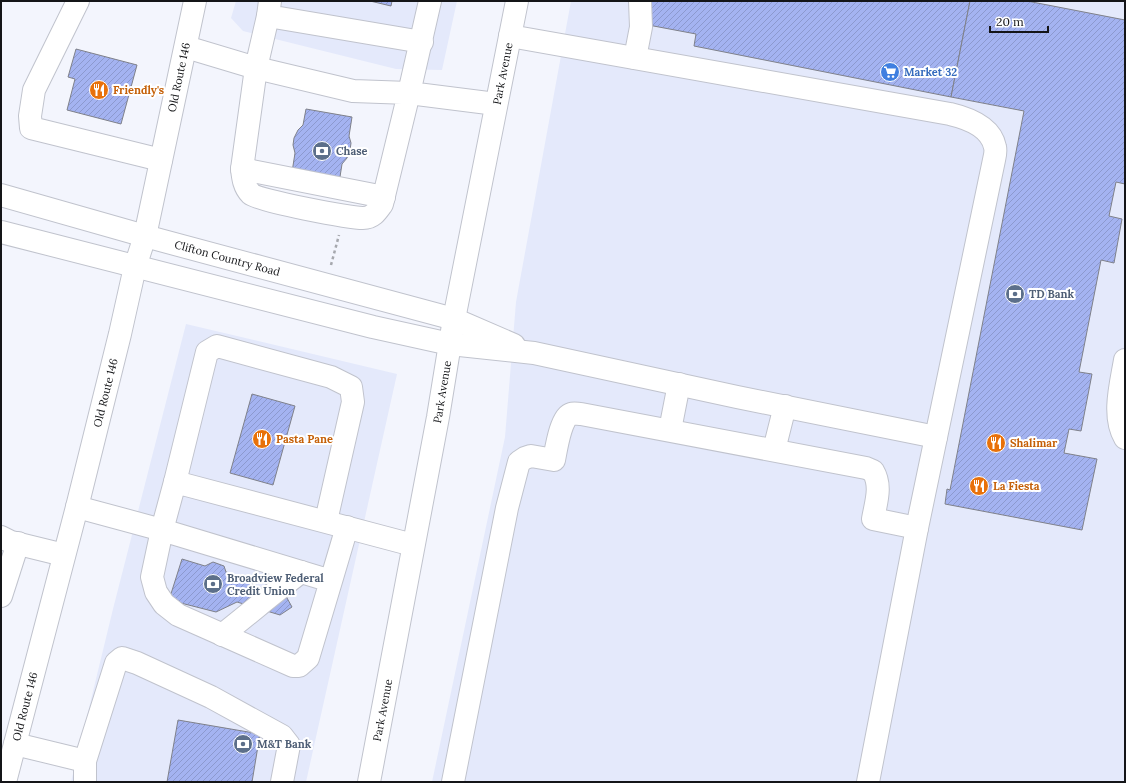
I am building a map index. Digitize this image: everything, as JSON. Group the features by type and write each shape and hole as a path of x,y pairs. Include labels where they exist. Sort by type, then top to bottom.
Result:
{"street":[{"path":"78,1 34,90 30,116 31,128 161,160"},
{"name":"Old Route 146","path":"5,782 77,507 135,267 145,236 195,1"},
{"path":"422,42 269,8 256,68 242,169 243,181 252,195 264,200 281,204 364,218 375,214 382,204 384,197 422,42 430,1"},
{"name":"Park Avenue","path":"369,782 414,545 454,319 517,1"},
{"path":"635,58 641,27 640,1"},
{"path":"510,36 950,114 966,118 979,126 989,134 995,146 994,160 917,528 868,782"},
{"path":"186,47 256,68 353,91 409,93 496,104"},
{"name":"Clifton Country Road","path":"1,195 145,236 454,319 534,354"},
{"path":"1,232 366,325 450,344 534,354 936,437"},
{"path":"326,521 353,402 351,386 331,377 217,346 207,352 162,530 152,577 156,592 164,604 178,615 293,666 299,666 308,658 347,527"},
{"path":"1125,360 1119,392 1121,430 1125,438"},
{"path":"670,430 679,384"},
{"path":"774,450 785,406"},
{"path":"453,782 507,508 519,462 530,456 554,460 563,425 567,416 572,413 774,450 873,471 877,478 878,487 873,519 917,528"},
{"path":"175,482 414,545"},
{"path":"77,507 162,530 331,581"},
{"path":"1,596 10,540 64,554"},
{"path":"222,634 301,572"},
{"path":"15,744 85,772 116,663 122,658 137,663 211,697 282,736 290,745 282,782"}],"path":[{"path":"330,268 339,235"}],"shaded area":[{"path":"236,1 457,1 442,70 396,69 243,31 231,18"},
{"path":"571,1 1125,1 1125,782 432,782 505,437 516,302"},
{"path":"186,324 397,374 306,782 71,782 113,609"}],"building":[{"path":"370,1 392,1 391,6"},
{"name":"Market 32","path":"647,1 970,1 951,97 694,46 696,34 643,24"},
{"path":"970,1 1027,1 1125,20 1125,184 1116,182 1109,216 1122,219 1114,263 1101,260 1079,372 1092,374 1081,431 1069,429 1064,453 1097,459 1082,530 945,504 947,489 950,490 1024,111 951,97"},
{"path":"76,49 137,65 121,124 67,110 75,79 68,77"},
{"name":"Chase","path":"306,109 352,117 349,136 351,143 350,150 347,158 342,164 337,196 290,185 295,153 293,145 294,138 298,130 303,125"},
{"name":"Pasta Pane","path":"252,394 295,406 273,485 230,473"},
{"name":"Broadview Federal Credit Union","path":"182,559 205,566 213,562 224,566 226,572 250,579 255,588 287,598 292,607 280,615 237,602 216,612 169,600"},
{"path":"178,720 260,734 252,782 167,782"}],"place":[{"name":"Market 32","path":"890,72"},
{"name":"Friendly's","path":"99,90"},
{"name":"Chase","path":"322,151"},
{"name":"TD Bank","path":"1015,294"},
{"name":"Pasta Pane","path":"262,439"},
{"name":"Shalimar","path":"996,443"},
{"name":"La Fiesta","path":"979,486"},
{"name":"Broadview Federal Credit Union","path":"213,584"},
{"name":"M&T Bank","path":"243,744"}]}
